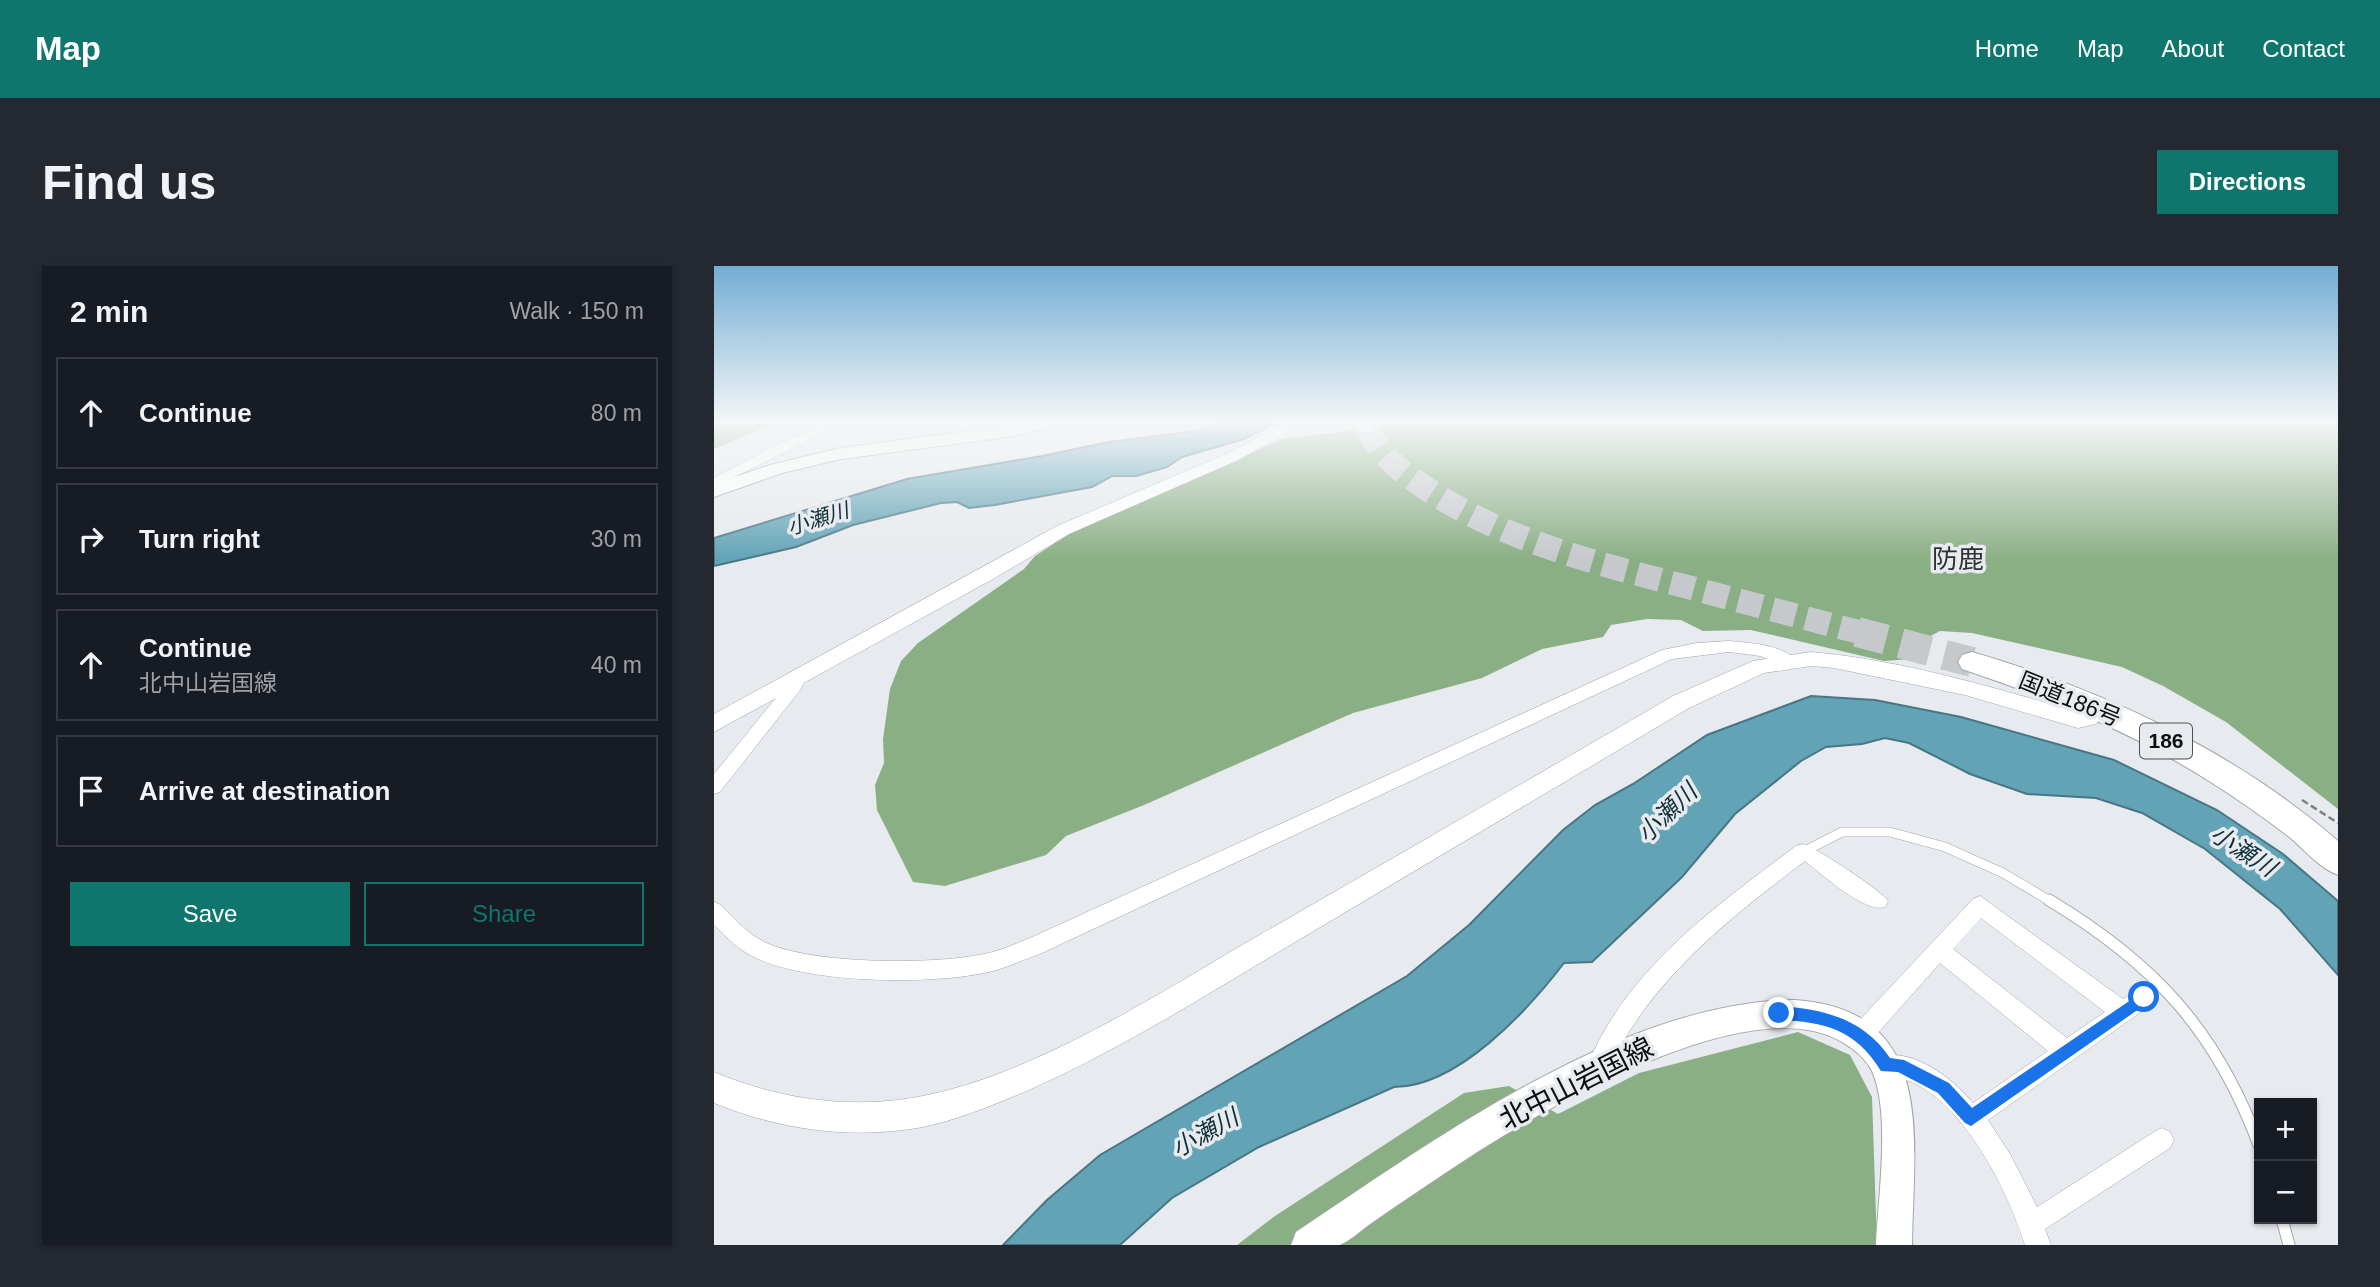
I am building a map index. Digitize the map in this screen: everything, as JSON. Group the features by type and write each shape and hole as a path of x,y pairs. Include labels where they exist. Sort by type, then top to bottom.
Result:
{"highway":[{"name":"国道186号","path":"1972,662 2097,707 2164,740 2227,776 2280,813 2338,861"}],"main road":[{"path":"714,491 783,469"},
{"name":"北中山岩国線","path":"1309,1245 1513,1112 1598,1066 1674,1035 1779,1013 1808,1014 1836,1021 1861,1035 1875,1048 1886,1066 1893,1088 1896,1125 1894,1245"}],"street":[{"path":"714,483 741,469"},
{"path":"714,724 1063,530 1205,469"},
{"path":"714,911 739,935 764,951 789,960 899,969 947,969 981,965 1037,944 1668,654 1715,648 1764,650 1787,660"},
{"path":"714,1087 780,1109 847,1119 906,1114 966,1099 1053,1063 1141,1019 1681,702 1760,666 1787,660 1834,661 2002,696 2078,720 2088,718 2097,707"},
{"path":"716,780 796,685 799,675"},
{"path":"1598,1066 1613,1033 1648,987 1681,951 1720,915 1803,852 1810,854 1849,884 1878,901"},
{"path":"1861,1035 1979,905 2122,1012"},
{"path":"1940,951 2066,1051"},
{"path":"1971,1118 2144,997"},
{"path":"1886,1066 1899,1065 1943,1088 1971,1118 2017,1187 2032,1221 2038,1245"},
{"path":"2032,1221 2045,1217 2162,1140"}],"lane":[{"path":"1803,852 1833,834 1864,828 1889,832 1914,837 1981,861 2036,890 2079,918 2183,1007 2210,1041 2238,1089 2254,1132"},
{"path":"2284,1224 2290,1245"}],"green space":[{"path":"1215,469 2338,469 2338,809 2226,722 2163,686 2122,667 1972,633 1940,631 1923,640 1910,659 1884,661 1751,630 1703,631 1681,620 1647,619 1611,625 1603,637 1542,649 1482,678 1353,713 1144,805 1066,836 1046,855 945,886 913,882 877,810 875,785 884,763 883,739 890,689 901,661 918,643 1024,569 1035,556 1072,532"},
{"path":"1798,1032 1850,1055 1872,1097 1877,1245 1237,1245 1275,1216 1464,1093 1509,1086 1558,1114 1639,1073"}],"water":[{"name":"小瀬川","path":"968,469 1161,469 1136,476 1112,476 1092,487 995,505 969,508 957,502 941,503 853,525 796,547 714,566 714,538 907,479"},
{"name":"小瀬川","path":"1811,696 1875,700 1961,717 2114,760 2217,810 2283,854 2338,901 2338,975 2280,909 2205,849 2142,813 2096,798 2027,794 1970,774 1909,743 1885,738 1862,744 1826,747 1801,761 1735,814 1682,877 1592,962 1564,963 1511,1023 1490,1043 1466,1060 1442,1074 1418,1084 1394,1087 1259,1147 1172,1198 1120,1245 1003,1245 1047,1200 1100,1155 1407,976 1469,925 1563,830 1595,805 1633,784 1707,735"}],"tunnel":[{"path":"1400,469 1461,510 1534,542 1611,567 1863,633"},
{"path":"1857,632 1972,662"}],"district":[{"name":"防鹿","path":"1958,559"}],"route":[{"path":"1779,1013 1808,1014 1836,1021 1861,1035 1875,1048 1886,1066 1899,1065 1943,1088 1971,1118 2144,997"}]}
